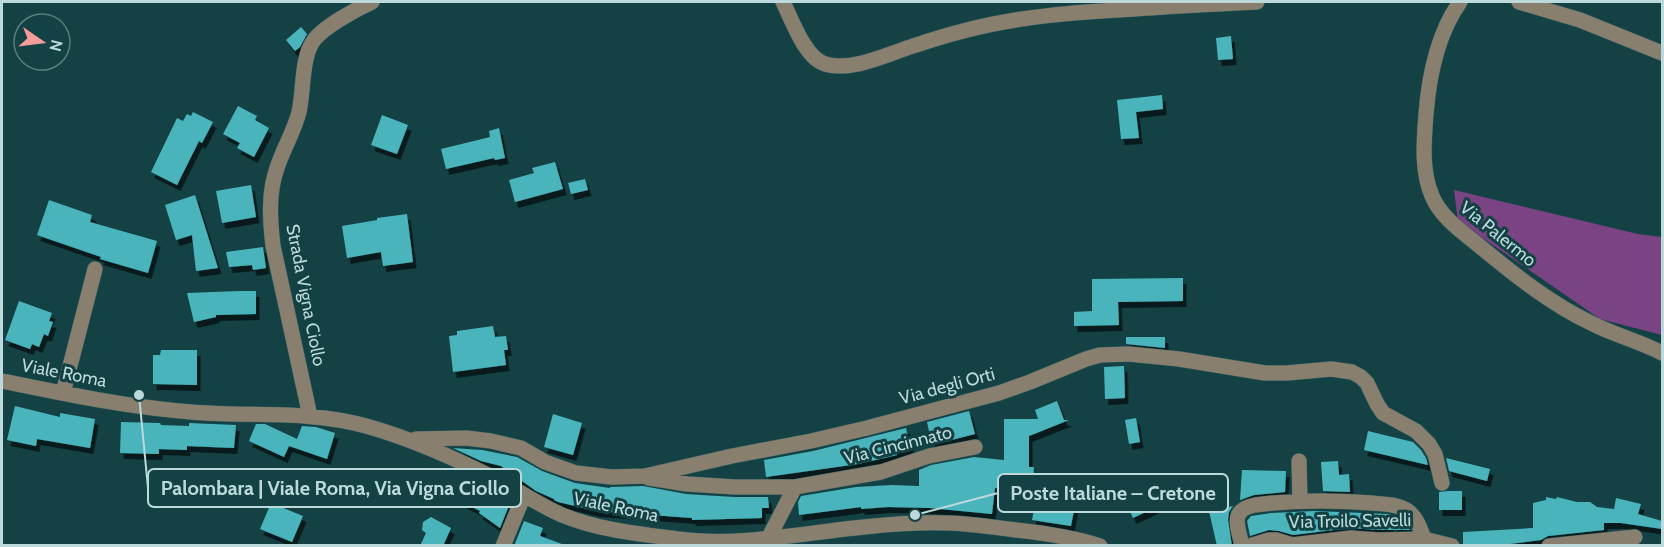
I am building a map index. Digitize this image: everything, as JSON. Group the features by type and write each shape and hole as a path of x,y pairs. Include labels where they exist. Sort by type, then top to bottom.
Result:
{"street":[{"name":"Strada Vigna Ciollo","path":"310,416 273,246 272,190 277,166 298,114 310,47 320,34 372,2"},
{"path":"783,2 813,57 826,64 841,66 864,62 976,28 1032,17 1078,12 1257,2"},
{"name":"Via Palermo","path":"1460,2 1451,16 1441,41 1427,104 1425,162 1429,189 1438,208 1453,224 1506,268 1563,308 1592,324 1662,353"},
{"path":"1519,2 1580,20 1662,53"},
{"path":"63,393 95,269"},
{"name":"Via degli Orti","path":"406,439 466,438 491,441 521,448 545,462 576,473 638,477 867,428 1006,390 1086,358 1129,354 1179,359 1265,373 1331,369 1352,372 1361,376 1367,383 1383,412 1416,431 1426,440 1435,454 1442,483"},
{"name":"Viale Roma","path":"2,381 118,404 238,415 310,416 358,424 406,439 451,457 559,514 600,527 695,540 768,539 875,526 949,523 1055,535 1100,546"},
{"name":"Via Cincinnato","path":"638,477 687,484 795,487 881,472 929,456 975,447"},
{"path":"1299,461 1300,501"},
{"path":"768,539 795,487"},
{"path":"502,546 524,495"},
{"path":"1242,546 1237,519 1240,511 1249,506 1300,501 1351,502 1401,507 1414,516 1424,539"},
{"path":"1549,546 1635,537"},
{"name":"Via Troilo Savelli","path":"1250,546 1272,540 1292,545 1343,538 1424,539 1452,546"}],"shaded area":[{"path":"1454,190 1638,234 1662,237 1662,335 1600,319 1458,221"}],"building":[{"path":"301,27 307,34 295,51 286,40"},
{"path":"1231,36 1233,59 1218,60 1216,38"},
{"path":"1162,95 1163,109 1136,112 1139,138 1121,139 1117,100"},
{"path":"238,106 257,116 255,120 269,128 254,157 237,148 240,143 223,134"},
{"path":"193,112 213,122 202,143 199,141 177,185 151,172 177,118 183,121 187,114 191,116"},
{"path":"382,115 408,125 397,154 371,145"},
{"path":"499,128 505,158 495,160 494,158 446,169 441,149 490,137 489,131"},
{"path":"555,162 563,189 515,202 509,180 534,173 532,168"},
{"path":"585,179 588,190 571,194 568,183"},
{"path":"251,185 256,217 222,223 216,191"},
{"path":"195,195 218,268 196,271 192,235 176,240 165,205"},
{"path":"49,200 92,215 90,222 157,241 148,273 100,259 101,257 37,235"},
{"path":"407,214 413,262 383,266 381,252 347,258 342,226"},
{"path":"263,247 266,268 253,270 252,265 229,267 226,252"},
{"path":"1183,278 1183,301 1118,302 1119,325 1074,326 1074,312 1092,311 1092,279"},
{"path":"256,291 256,314 216,315 216,317 194,322 187,293"},
{"path":"19,301 52,313 49,321 53,322 48,336 44,334 39,347 32,344 30,349 5,340"},
{"path":"493,326 495,337 506,336 508,350 504,350 506,365 453,372 449,336 457,335 457,331"},
{"path":"1126,337 1165,337 1165,348 1126,344"},
{"path":"161,350 197,350 197,385 153,384 153,355 160,355"},
{"path":"1124,366 1125,398 1105,399 1104,367"},
{"path":"1057,401 1064,420 1069,420 1029,436 1029,467 1034,467 1032,492 995,488 992,514 930,508 861,509 861,507 799,515 798,502 801,496 856,487 919,486 919,470 931,465 974,457 1004,460 1004,419 1038,419 1035,410"},
{"path":"15,406 60,417 60,413 95,419 90,448 37,439 36,446 7,440"},
{"path":"969,411 975,434 932,445 927,422"},
{"path":"553,414 582,423 573,455 544,447"},
{"path":"1136,418 1140,442 1129,444 1125,420"},
{"path":"121,422 189,426 189,423 236,425 234,448 187,446 187,450 159,449 159,454 120,453"},
{"path":"256,424 265,424 297,439 302,426 316,427 335,433 327,459 289,446 284,457 249,441"},
{"path":"906,428 911,450 897,453 897,455 858,464 766,477 764,460 813,451"},
{"path":"1368,431 1413,442 1421,450 1428,465 1364,450"},
{"path":"453,448 482,450 517,457 542,471 575,483 610,488 643,486 686,494 768,497 769,508 762,508 762,518 692,520 692,518 597,511 558,502 536,491 501,466 481,461"},
{"path":"1446,458 1490,469 1487,481 1449,471"},
{"path":"1338,461 1339,475 1349,474 1350,492 1323,491 1321,462"},
{"path":"454,470 481,482 510,503 500,528 479,513 480,511 443,492"},
{"path":"1242,470 1286,471 1285,492 1254,495 1240,500"},
{"path":"1168,482 1172,489 1171,500 1133,518 1125,501"},
{"path":"1462,491 1462,510 1439,510 1439,492"},
{"path":"1546,497 1590,502 1597,507 1614,509 1616,498 1641,504 1638,514 1662,521 1662,529 1604,523 1604,530 1548,536 1541,540 1493,546 1463,546 1463,532 1533,528 1533,503 1546,500"},
{"path":"1036,498 1075,505 1071,526 1032,520"},
{"path":"271,503 303,516 292,542 260,529"},
{"path":"1233,506 1228,520 1232,546 1217,546 1209,511"},
{"path":"1314,511 1389,514 1391,515 1390,528 1400,518 1410,530 1350,528 1293,535 1269,530 1250,536 1247,521 1251,516"},
{"path":"431,517 451,528 443,546 420,546 426,533 422,530 423,522"},
{"path":"524,521 543,528 540,536 562,544 562,546 514,546"}],"place":[{"name":"Palombara | Viale Roma, Via Vigna Ciollo","path":"139,395"},
{"name":"Poste Italiane – Cretone","path":"915,515"}]}
